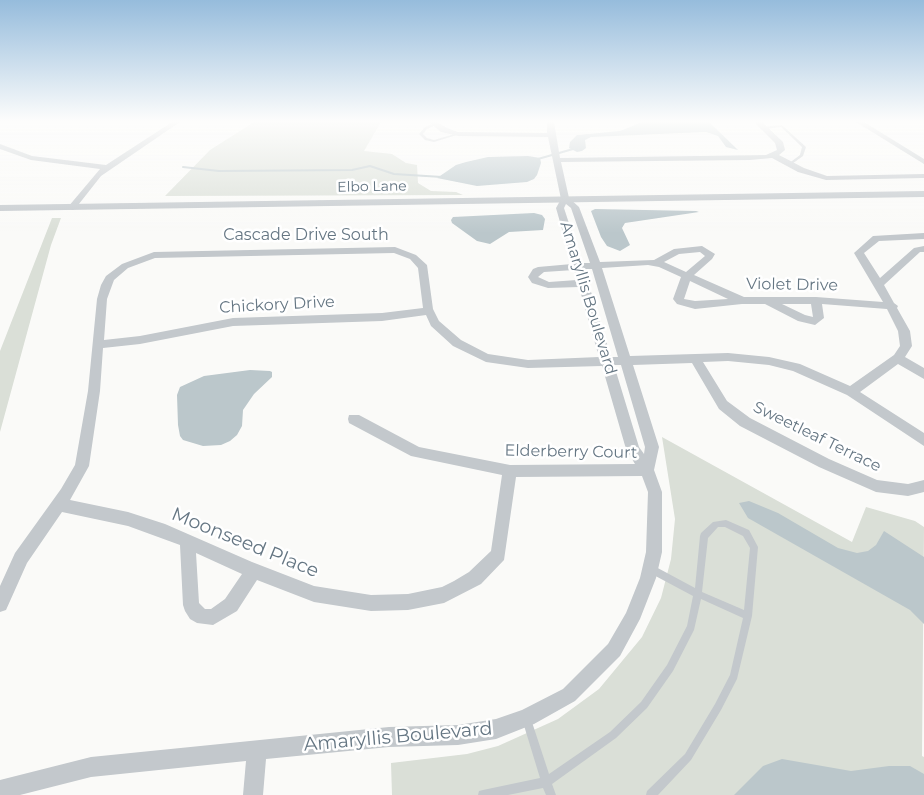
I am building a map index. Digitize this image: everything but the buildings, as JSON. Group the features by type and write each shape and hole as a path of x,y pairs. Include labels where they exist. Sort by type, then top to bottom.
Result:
{"street":[{"path":"39,159 107,168"},
{"path":"72,207 89,183 120,159"},
{"path":"565,199 556,160 639,159"},
{"path":"779,159 808,174 826,178 924,176"},
{"name":"Elbo Lane","path":"0,208 924,194"},
{"name":"Amaryllis Boulevard","path":"0,790 92,767 389,737 458,735 496,729 527,717 569,695 614,650 632,618 650,568 654,552 655,492 647,470 633,449 608,360 560,208 565,199 575,207 596,264 652,447 647,470"},
{"path":"851,392 898,358 906,346 907,339 893,306 859,253 876,238 924,236"},
{"path":"656,263 677,251 697,248 707,251 710,254 708,257 686,276 678,298 688,305 712,305 743,301"},
{"path":"879,284 917,250 924,249"},
{"name":"Cascade Drive South","path":"0,604 21,558 75,479 86,452 104,292 110,278 134,261 164,253 395,250 413,257 423,267 429,311 435,323 449,337 486,358 518,363 741,358 782,364 811,373 851,392 924,440"},
{"name":"Violet Drive","path":"584,284 548,285 536,281 533,277 537,271 542,269 596,264 656,263 743,301 816,300 893,306"},
{"path":"768,302 802,318 815,320 819,318 816,300"},
{"name":"Chickory Drive","path":"98,345 140,340 233,322 382,317 429,311"},
{"name":"Sweetleaf Terrace","path":"695,358 723,405 752,426 824,464 876,486 908,490 924,486"},
{"path":"898,358 924,374"},
{"name":"Elderberry Court","path":"354,419 416,452 510,471 647,470"},
{"name":"Moonseed Place","path":"59,504 135,521 297,589 351,601 408,602 444,595 475,578 498,555 510,471"},
{"path":"186,541 190,600 196,613 203,617 213,617 230,605 254,571"},
{"path":"252,795 257,751"}],"lane":[{"path":"789,165 797,159"},
{"path":"483,795 546,782 613,735 644,705 670,668 691,626 698,594 704,536 716,524 726,523 746,533 754,547 748,616 734,676 688,757 651,795"},
{"path":"650,568 698,594 748,616"},
{"path":"527,717 551,795"}],"shaded area":[{"path":"201,159 400,159 406,163 417,165 418,183 431,191 456,192 463,195 165,196"},
{"path":"479,159 540,159 541,163 537,175 534,179 527,182 477,186 437,178 456,165"},
{"path":"595,209 699,212 625,223 622,228 630,245 620,251 607,246 601,237 591,211"},
{"path":"534,213 542,215 545,219 543,230 509,232 490,244 477,241 452,223 451,220 453,217"},
{"path":"52,218 61,218 51,245 0,432 0,351"},
{"path":"250,370 270,371 272,372 272,377 254,394 243,410 242,426 237,435 221,445 203,446 183,440 180,436 178,425 177,395 180,387 204,376"},
{"path":"662,437 852,542 866,507 915,521 924,527 922,756 924,757 924,795 392,795 391,763 467,754 498,746 558,719 599,689 642,637 661,598 671,559 675,519"},
{"path":"749,501 778,513 838,548 857,553 868,551 876,545 884,531 924,557 924,624 910,610 748,518 739,503"},
{"path":"782,759 851,771 889,766 910,766 924,774 924,795 734,795 763,766"}],"waterway":[{"path":"183,167 219,171 352,170 370,166 394,174 442,177"}]}
